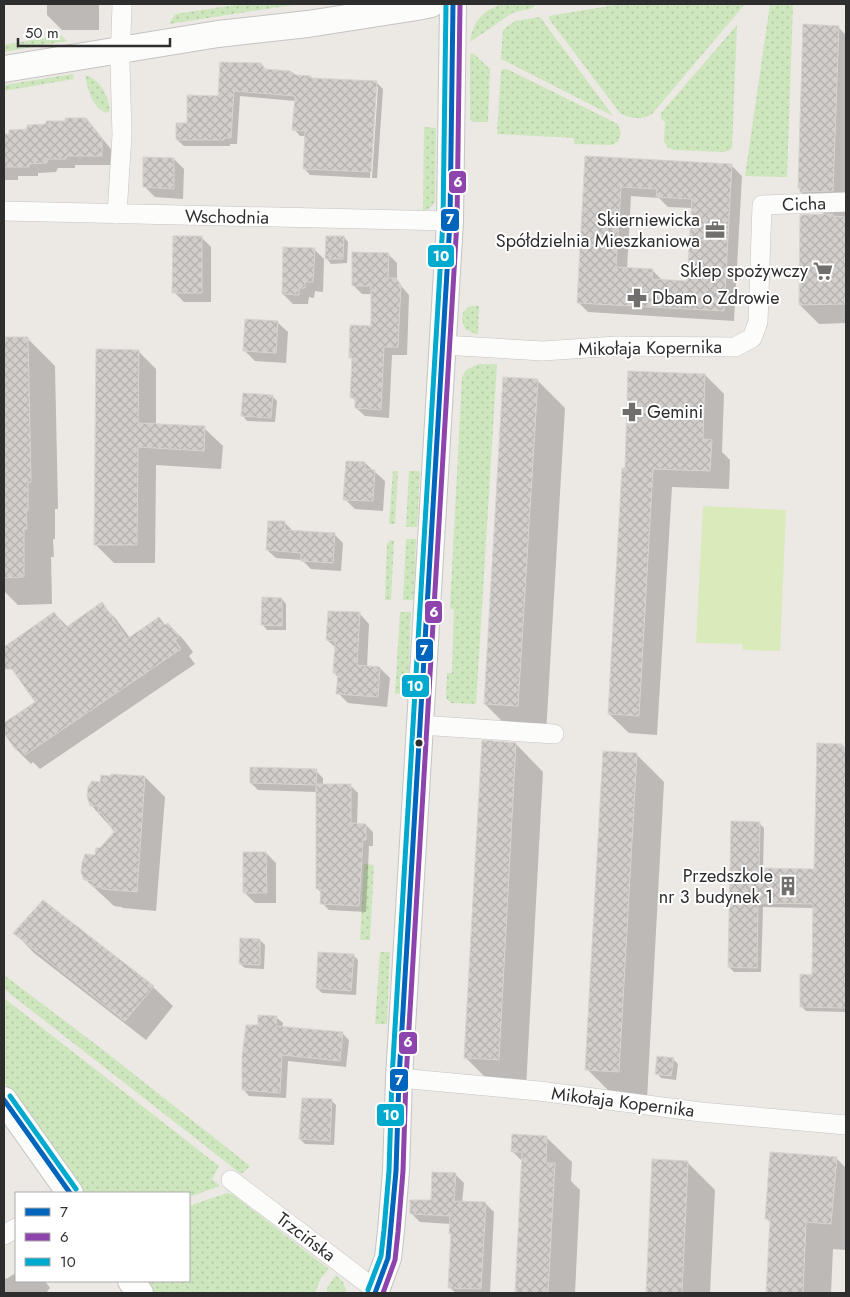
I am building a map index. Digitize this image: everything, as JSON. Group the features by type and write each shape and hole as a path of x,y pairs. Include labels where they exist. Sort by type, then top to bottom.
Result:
{"street":[{"path":"117,214 122,135 122,4"},
{"path":"4,69 218,34 317,23 417,8 431,4"},
{"path":"377,1292 388,1258 396,1171 399,1078 450,221 453,4"},
{"name":"Cicha","path":"762,205 846,202"},
{"name":"Mikołaja Kopernika","path":"443,345 543,351 618,346 735,347 752,338 758,322 762,205"},
{"name":"Wschodnia","path":"4,211 450,221"},
{"path":"420,725 554,734"},
{"name":"Mikołaja Kopernika","path":"399,1078 539,1091 701,1112 846,1125"},
{"path":"4,1100 68,1192"},
{"name":"Trzcińska","path":"231,1180 377,1292"},
{"path":"4,1235 15,1229"},
{"path":"132,1282 140,1293"}],"green space":[{"path":"242,4 299,4 169,24 175,14"},
{"path":"505,4 535,5 533,8 512,13 470,42 477,22 485,12"},
{"path":"621,4 745,4 652,114 636,118 627,117 620,113 549,19 549,16"},
{"path":"770,4 793,4 787,177 745,176"},
{"path":"540,17 613,116 501,59 503,30 515,21"},
{"path":"737,25 732,147 724,152 673,150 667,147 664,141 665,122 661,119 661,113"},
{"path":"61,35 67,41 4,52 4,45"},
{"path":"470,53 474,54 490,69 488,122 474,122 470,120"},
{"path":"507,69 616,123 621,133 619,139 611,145 574,144 574,138 497,134 501,71"},
{"path":"73,74 74,79 4,91 4,85"},
{"path":"85,75 95,80 103,89 110,111 106,113 94,102"},
{"path":"424,127 436,128 435,202 430,208 423,211"},
{"path":"470,306 479,306 478,335 465,329 462,320 463,312"},
{"path":"478,364 497,364 476,704 451,703 446,698 447,673 452,673 454,610 450,608 462,377 466,370"},
{"path":"393,471 398,471 395,524 389,524"},
{"path":"409,471 420,471 417,527 406,527"},
{"path":"703,506 786,510 780,651 743,650 742,644 696,643"},
{"path":"406,539 416,539 414,600 403,600"},
{"path":"389,540 394,541 391,600 385,600 387,543 389,543"},
{"path":"400,612 411,612 408,693 395,694"},
{"path":"364,864 374,865 370,940 360,940"},
{"path":"380,952 390,952 387,1024 375,1024"},
{"path":"4,975 102,1049 250,1166 243,1173 240,1173 4,989"},
{"path":"4,998 219,1166 212,1179 220,1186 190,1197 190,1192 81,1192 4,1082"},
{"path":"227,1193 232,1194 329,1269 321,1278 315,1293 152,1293 144,1282 190,1282 190,1206"},
{"path":"336,1275 343,1282 347,1293 326,1293 328,1286"}],"building":[{"path":"803,24 839,26 833,191 800,192 800,188 798,188"},
{"path":"220,62 261,63 265,69 290,71 296,75 311,76 311,78 377,81 371,172 303,169 305,131 292,130 295,96 234,91 231,138 224,138 224,140 176,140 176,123 187,123 187,95 218,96"},
{"path":"65,118 86,118 102,138 102,156 66,156 66,159 48,159 47,163 29,164 29,167 4,167 4,134 9,134 9,130 27,129 27,125 46,124 46,121 65,121"},
{"path":"585,156 732,164 724,311 577,303","holes":["621,187 657,189 656,197 692,199 687,281 652,279 653,269 616,267"]},
{"path":"143,157 174,158 174,189 143,187"},
{"name":"Sklep spożywczy","path":"833,214 832,216 846,217 846,304 799,305 800,215"},
{"path":"173,236 202,236 202,293 172,293"},
{"path":"326,236 344,236 343,259 325,259"},
{"path":"283,247 315,248 313,282 305,282 305,288 299,288 299,295 282,294"},
{"path":"352,252 389,253 388,278 396,278 401,285 398,347 384,347 381,410 355,408 355,398 350,398 352,358 349,358 350,325 371,326 371,286 352,286"},
{"path":"245,319 278,321 276,353 243,351"},
{"path":"4,337 28,337 31,482 28,482 27,529 24,529 24,577 4,578"},
{"path":"96,349 139,350 138,423 205,426 204,451 138,447 137,545 94,545"},
{"path":"628,371 705,374 703,439 712,440 710,471 653,469 639,716 608,714 622,468 625,468"},
{"path":"503,377 538,379 518,706 484,704"},
{"path":"243,393 273,395 271,418 241,416"},
{"path":"346,461 365,462 365,469 375,470 373,501 343,500"},
{"path":"268,521 285,521 285,530 335,533 333,563 301,561 301,553 266,550"},
{"path":"262,597 282,598 282,626 261,625"},
{"path":"102,602 127,639 159,617 165,625 168,623 179,637 175,640 181,649 25,755 19,747 15,749 4,733 4,723 35,702 12,669 4,669 4,647 54,612 65,628"},
{"path":"328,611 360,612 357,665 380,667 378,697 336,694 338,674 333,673 335,641 326,640"},
{"path":"482,740 516,743 499,1060 464,1058"},
{"name":"Przedszkole nr 3 budynek 1","path":"817,743 842,744 842,748 846,748 846,1008 800,1007 800,974 812,975 813,904 758,903 757,968 728,967 731,821 760,822 759,868 814,869"},
{"path":"603,751 637,753 619,1072 585,1070"},
{"path":"250,767 317,769 316,784 351,784 351,823 366,824 366,840 363,840 359,906 320,904 321,889 316,889 316,785 250,783"},
{"path":"111,774 145,776 137,892 93,887 93,881 84,880 81,872 85,854 95,855 96,848 100,848 114,832 102,813 98,813 99,806 90,806 87,796 88,787 92,781 100,782 101,775 110,776"},
{"path":"243,852 266,852 267,893 243,893"},
{"path":"43,900 154,986 125,1021 13,933"},
{"path":"240,938 260,939 260,965 239,964"},
{"path":"318,952 354,954 351,991 316,988"},
{"path":"258,1015 277,1016 276,1026 343,1032 340,1061 282,1055 280,1093 242,1090 242,1056 246,1025 258,1025"},
{"path":"657,1056 674,1058 671,1076 655,1074"},
{"path":"302,1098 332,1099 330,1141 299,1139"},
{"path":"512,1134 547,1136 546,1163 555,1163 548,1293 515,1293 522,1152 511,1152"},
{"path":"770,1152 837,1157 831,1224 806,1222 803,1293 766,1293 770,1219 765,1219"},
{"path":"652,1159 688,1161 682,1293 646,1293"},
{"path":"432,1172 456,1173 454,1201 486,1202 481,1289 448,1288 450,1216 410,1214 410,1200 431,1200"}],"transit line":[{"name":"10","path":"368,1290 381,1256 389,1171 392,1078 443,221 446,4"},
{"name":"7","path":"375,1293 388,1258 396,1171 399,1078 450,221 453,4"},
{"name":"6","path":"383,1293 395,1260 403,1171 406,1078 457,221 460,4"},
{"name":"10","path":"10,1096 76,1189"},
{"name":"7","path":"4,1100 69,1192"}],"place":[{"name":"Skierniewicka Spółdzielnia Mieszkaniowa","path":"715,230"},
{"name":"Sklep spożywczy","path":"823,271"},
{"name":"Dbam o Zdrowie","path":"637,298"},
{"name":"Gemini","path":"632,412"},
{"name":"Przedszkole nr 3 budynek 1","path":"788,886"}]}
